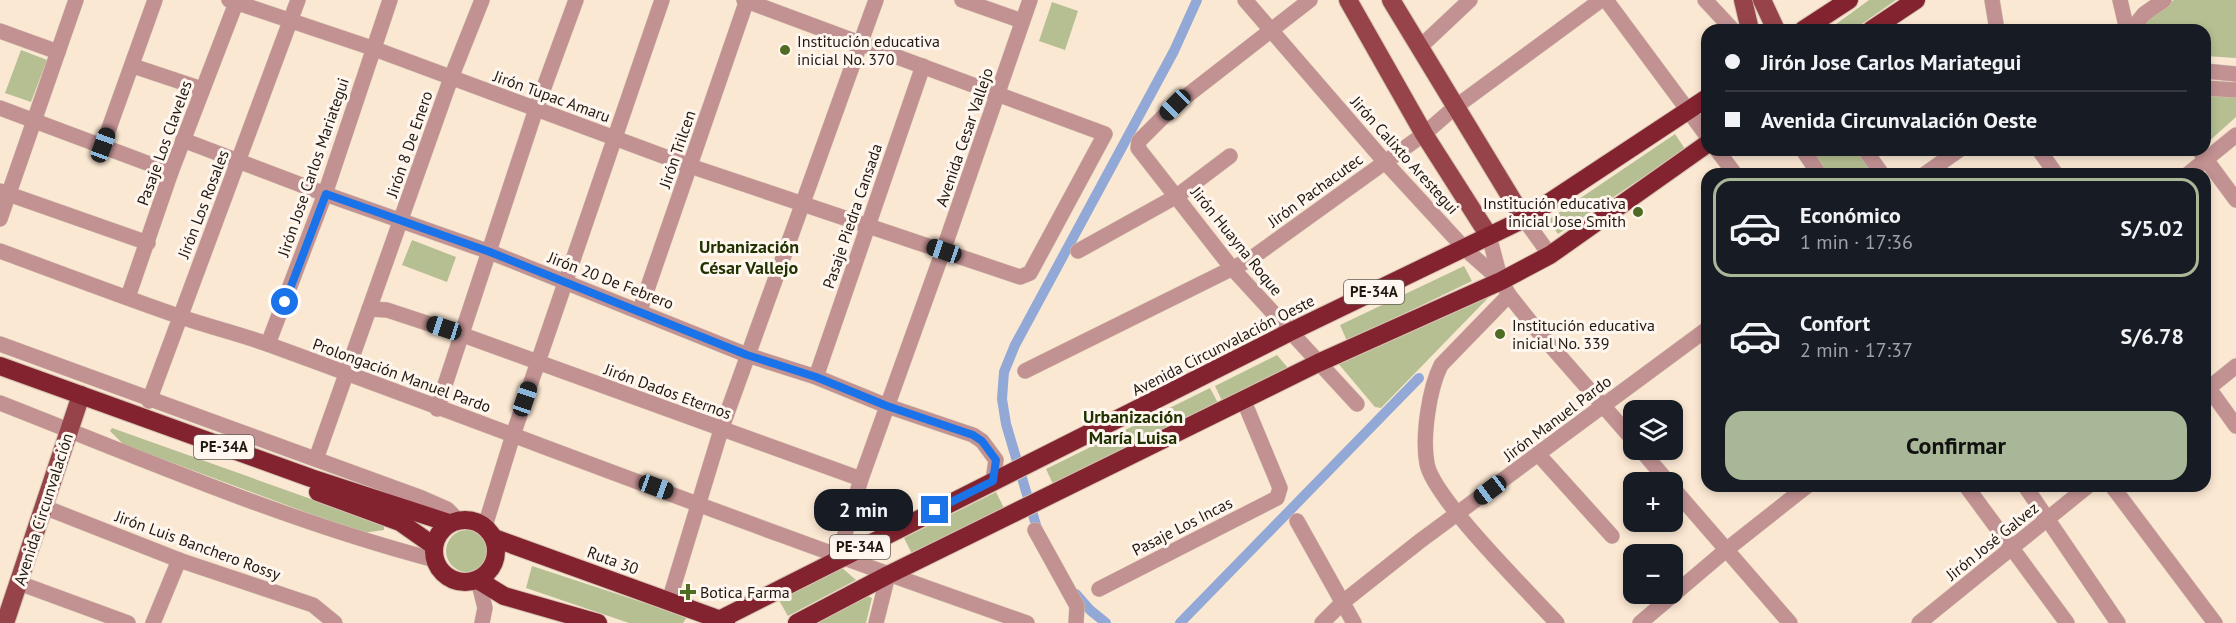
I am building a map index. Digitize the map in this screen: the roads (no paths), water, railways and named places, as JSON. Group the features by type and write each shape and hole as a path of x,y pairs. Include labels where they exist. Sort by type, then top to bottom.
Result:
{"highway":[{"path":"1812,24 1849,0"},
{"path":"1880,24 1916,0"},
{"name":"Avenida Circunvalación Oeste","path":"720,622 838,558 1290,332 1524,219 1701,102"},
{"name":"PE-34A","path":"797,623 888,575 1318,363 1505,288 1701,148"},
{"name":"PE-34A","path":"0,366 79,400 400,522 434,553 448,578 463,583 478,580 504,596 598,623"},
{"name":"PE-34A","path":"0,377 79,400 311,478 453,522 472,520 490,532"},
{"path":"434,553 439,533 453,522"},
{"path":"478,580 488,573 496,560 490,532"},
{"name":"Ruta 30","path":"490,532 669,600 720,622"}],"main road":[{"path":"1348,0 1424,134 1489,236"},
{"path":"1391,0 1454,108 1524,219"},
{"path":"1743,0 1749,24"},
{"path":"1762,0 1773,24"},
{"name":"Avenida Circunvalación","path":"5,623 79,400"}],"street":[{"path":"0,219 4,193 34,121 76,0"},
{"path":"103,145 155,0"},
{"name":"Jirón Los Rosales","path":"149,401 298,0"},
{"name":"Jirón Jose Carlos Mariategui","path":"268,344 326,194 372,48 390,0"},
{"name":"Jirón 8 De Enero","path":"316,459 451,78 482,0"},
{"path":"437,409 536,109 576,0"},
{"path":"490,532 513,435 662,0"},
{"path":"746,0 998,94"},
{"name":"Jirón Trilcen","path":"640,310 746,0"},
{"path":"669,600 697,501 721,430 876,0"},
{"path":"962,0 1022,21"},
{"name":"Avenida Cesar Vallejo","path":"838,558 861,479 944,251 1030,0"},
{"name":"Jirón Calixto Arestegui","path":"1245,0 1385,162 1465,249 1505,288 1623,428"},
{"path":"1272,29 1310,0"},
{"path":"1419,48 1470,0"},
{"name":"Jirón Pachacutec","path":"1025,371 1249,260 1424,134 1454,108 1601,0"},
{"path":"1606,0 1701,128"},
{"path":"1705,0 1727,24"},
{"path":"1992,0 1996,24"},
{"path":"2120,0 2127,24"},
{"path":"2135,24 2144,14 2164,0"},
{"name":"Jirón Tupac Amaru","path":"232,1 372,48 690,166 1020,277 1030,273 1105,134 998,94"},
{"name":"Pasaje Los Claveles","path":"128,297 232,1"},
{"name":"Jirón Huayna Roque","path":"1272,29 1175,105 1139,141 1139,152 1177,196 1231,267 1357,404"},
{"path":"0,31 58,52"},
{"path":"133,66 202,89"},
{"name":"Pasaje Piedra Cansada","path":"816,377 922,66"},
{"path":"2211,72 2236,74"},
{"path":"2211,88 2236,90"},
{"path":"0,108 171,172"},
{"path":"2211,150 2236,135"},
{"name":"Jirón 20 De Febrero","path":"183,140 490,252 640,310 747,355 816,377 887,406 973,435 982,441 996,460 998,479"},
{"path":"1078,251 1177,196 1230,156"},
{"path":"1934,168 1950,156"},
{"path":"2193,168 2202,156"},
{"path":"2204,156 2236,200"},
{"path":"4,193 148,243"},
{"path":"1524,219 1550,255"},
{"path":"1489,236 1505,288 1436,374 1428,422 1427,465 1458,514 1557,623"},
{"name":"Prolongación Manuel Pardo","path":"0,251 179,316 268,344 437,409 697,501 838,558 1027,623"},
{"name":"Jirón Dados Eternos","path":"369,309 387,310 463,335 861,479"},
{"name":"Jirón Manuel Pardo","path":"1342,602 1701,333"},
{"path":"0,344 149,401 422,498 447,509 453,522"},
{"path":"2211,384 2236,366"},
{"path":"2211,394 2236,426"},
{"name":"Pasaje Los Incas","path":"1099,589 1277,498 1280,488 1243,399"},
{"path":"0,403 362,540 434,553"},
{"path":"1538,454 1612,536"},
{"path":"1649,460 1660,472"},
{"path":"1640,623 1799,492"},
{"path":"1970,492 2067,623"},
{"path":"2029,492 2118,623"},
{"name":"Jirón José Galvez","path":"1919,623 2081,492"},
{"path":"2117,492 2215,623"},
{"path":"1683,500 1790,623"},
{"name":"Jirón Luis Banchero Rossy","path":"44,507 179,560 313,605 335,623"},
{"path":"1297,521 1354,623"},
{"path":"1035,530 1077,606 1077,623"},
{"path":"153,623 179,560"},
{"path":"876,623 888,575"},
{"path":"478,580 485,608 482,623"},
{"path":"19,583 128,623"},
{"path":"1322,623 1342,602"}],"waterway":[{"path":"1039,535 1006,424 1002,399 1004,372 1015,345 1174,51 1197,0"},
{"path":"1180,623 1419,378"},
{"path":"1076,594 1106,623"}],"place":[{"name":"Institución educativa inicial No. 370","path":"785,50"},
{"name":"Institución educativa inicial Jose Smith","path":"1638,212"},
{"name":"Institución educativa inicial No. 339","path":"1500,334"},
{"name":"Botica Farma","path":"688,592"}],"district":[{"name":"Urbanización César Vallejo","path":"749,257"},
{"name":"Urbanización María Luisa","path":"1133,427"}]}
